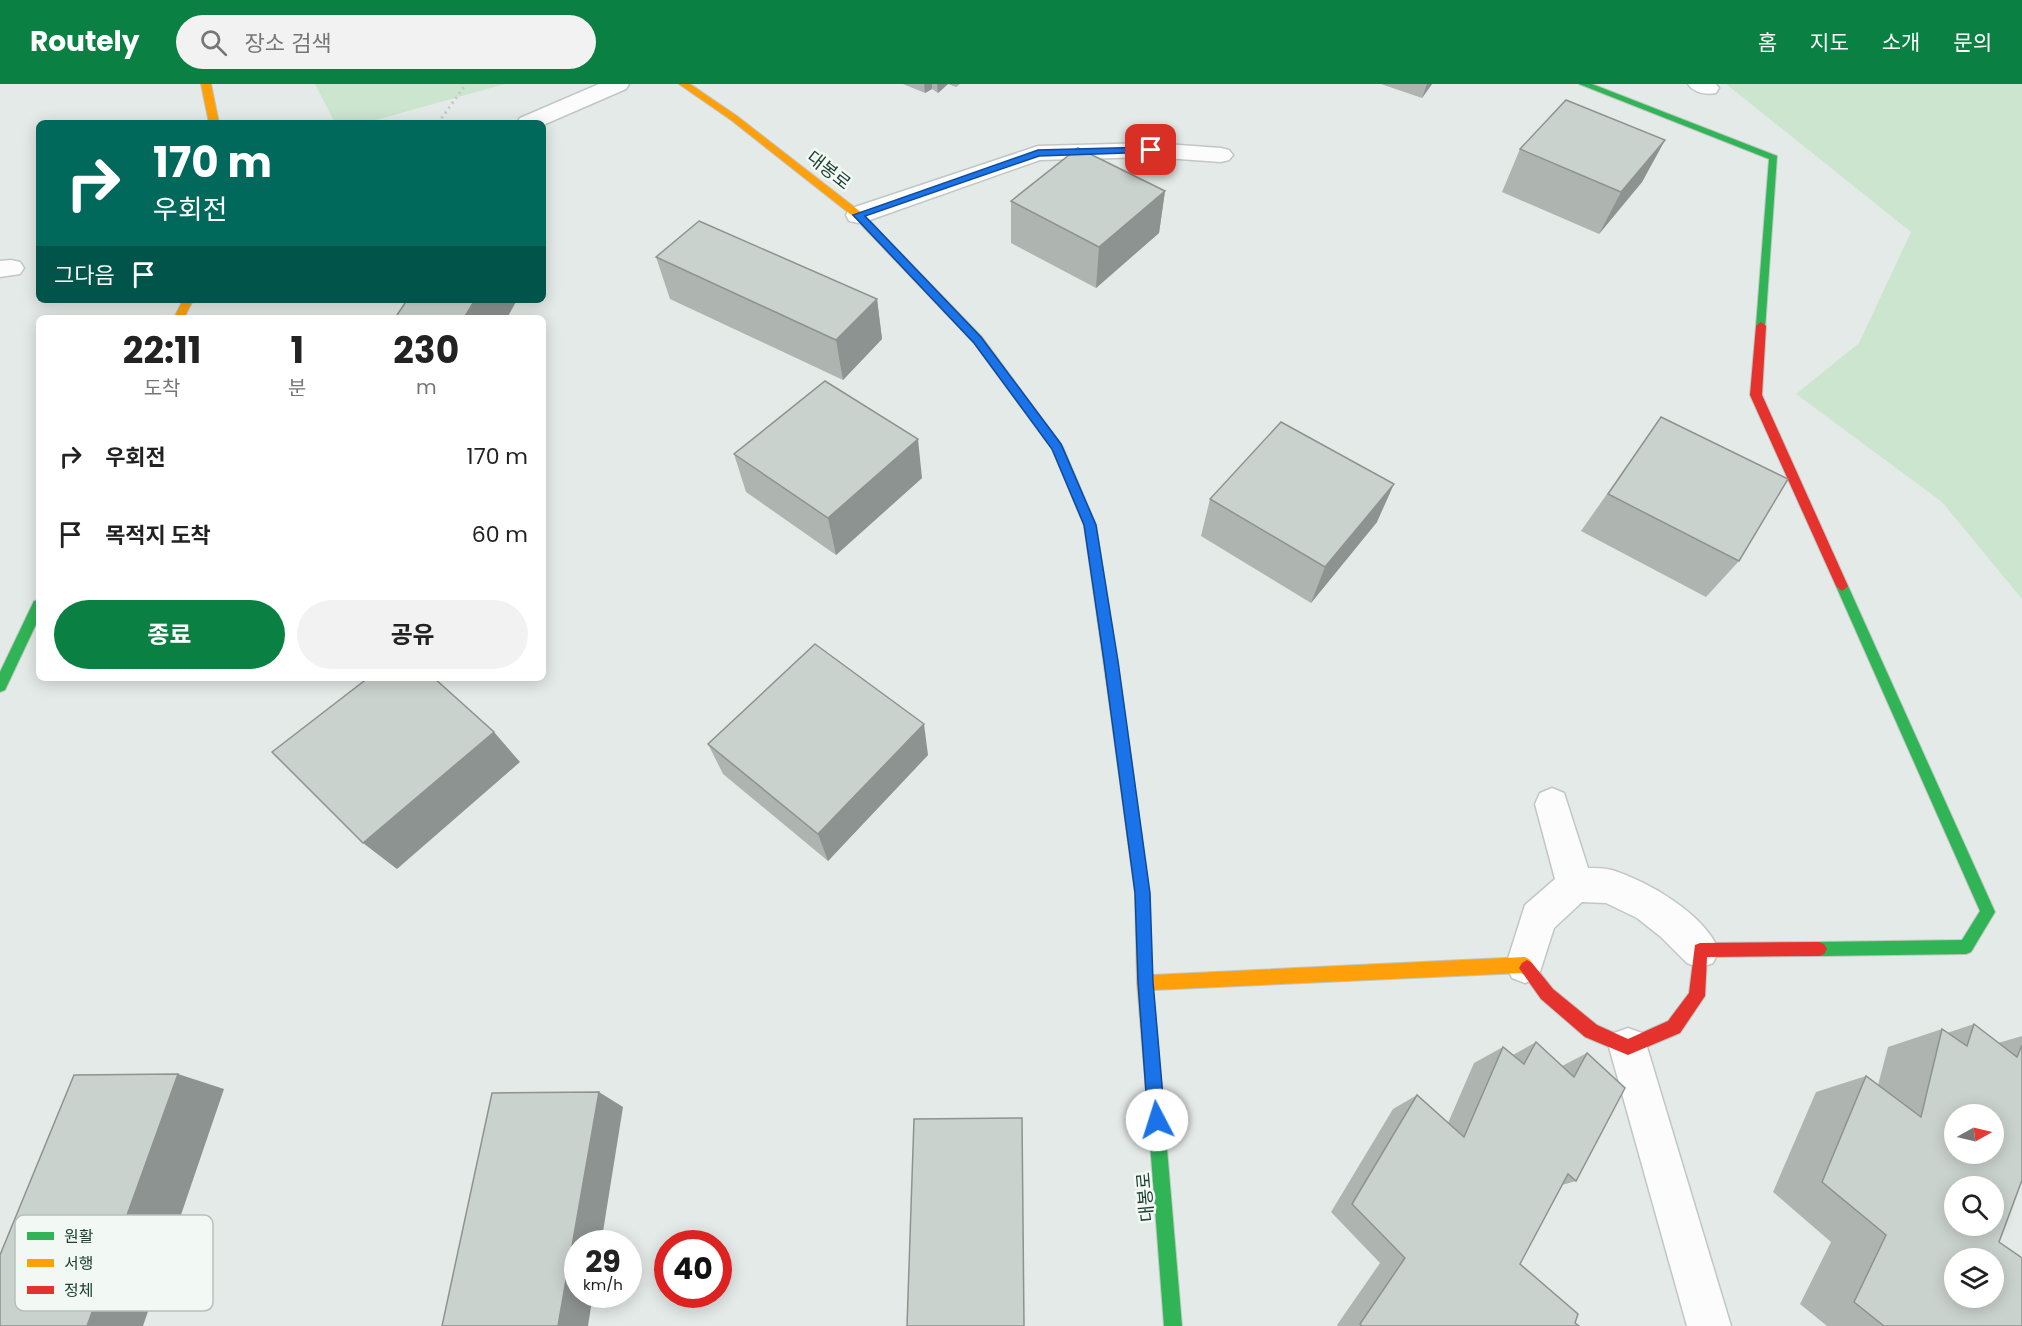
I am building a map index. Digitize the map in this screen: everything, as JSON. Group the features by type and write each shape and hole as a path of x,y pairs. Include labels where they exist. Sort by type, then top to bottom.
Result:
{"street":[{"path":"206,84 213,120"},
{"path":"535,120 618,84"},
{"name":"대봉로","path":"684,84 734,118 858,215 978,340 1057,447 1090,525 1142,893 1145,982 1173,1326"},
{"path":"1526,965 1539,918 1575,885 1609,886 1650,906 1674,924 1700,950 1966,947 1988,912 1756,395 1774,158 1584,84"},
{"path":"858,215 1038,153 1151,150 1221,155"},
{"path":"0,686 36,611"},
{"path":"1552,804 1575,885"},
{"path":"1526,965 1547,994 1591,1031 1628,1047 1674,1027 1697,996 1700,950"},
{"path":"1145,982 1526,965"},
{"path":"1628,1047 1708,1326"}],"path":[{"path":"440,120 466,84"}],"green space":[{"path":"315,84 505,84 376,120 333,120"},
{"path":"1726,84 2022,84 2022,599 1942,502 1796,394 1859,343 1911,232"}],"building":[{"path":"1566,100 1665,140 1621,192 1520,149"},
{"path":"1078,148 1165,191 1099,247 1011,201"},
{"path":"699,221 877,299 836,340 656,257"},
{"path":"405,303 473,303 466,315 397,315"},
{"path":"825,381 918,439 828,518 734,454"},
{"path":"1661,417 1788,479 1739,561 1608,494"},
{"path":"1281,422 1394,484 1325,567 1210,499"},
{"path":"815,644 924,724 818,834 708,744"},
{"path":"364,681 437,681 494,732 363,843 272,752"},
{"path":"1974,1024 2017,1057 2022,1045 2022,1180 2004,1229 2004,1176 1944,1176 1944,1236 2001,1236 1999,1242 2022,1258 2022,1326 1884,1326 1854,1302 1886,1235 1822,1182 1866,1076 1921,1117 1942,1029 1967,1046"},
{"path":"1536,1042 1574,1077 1587,1053 1625,1088 1576,1181 1568,1174 1520,1264 1578,1314 1575,1323 1579,1326 1362,1326 1360,1324 1405,1258 1352,1204 1417,1095 1464,1137 1503,1047 1524,1064"},
{"path":"178,1074 127,1215 16,1215 74,1075"},
{"path":"599,1092 575,1230 564,1230 564,1292 558,1326 442,1326 492,1093"},
{"path":"1022,1118 1024,1326 907,1326 914,1119"},
{"path":"15,1219 15,1311 92,1311 87,1326 0,1326 0,1255"}],"traffic: fast":[{"path":"1584,84 1774,158 1761,326"},
{"path":"1025,404 1057,447 1090,525 1116,701"},
{"path":"1819,949 1966,947 1988,912 1842,586"},
{"path":"0,686 36,611"},
{"path":"1154,1090 1173,1326"}],"traffic: slow":[{"path":"206,84 213,120"},
{"path":"684,84 734,118 858,215 978,340 1025,404"},
{"path":"180,315 186,303"},
{"path":"1116,701 1142,893 1145,983 1154,1090"},
{"path":"1145,983 1525,965 1527,968"}],"traffic: jam":[{"path":"1761,326 1756,395 1842,586"},
{"path":"1527,968 1547,994 1591,1031 1628,1047 1674,1027 1697,996 1700,950 1819,949"}],"route":[{"path":"1151,150 1038,153 858,215 978,340 1057,447 1090,525 1142,893 1145,982 1157,1120"}]}
